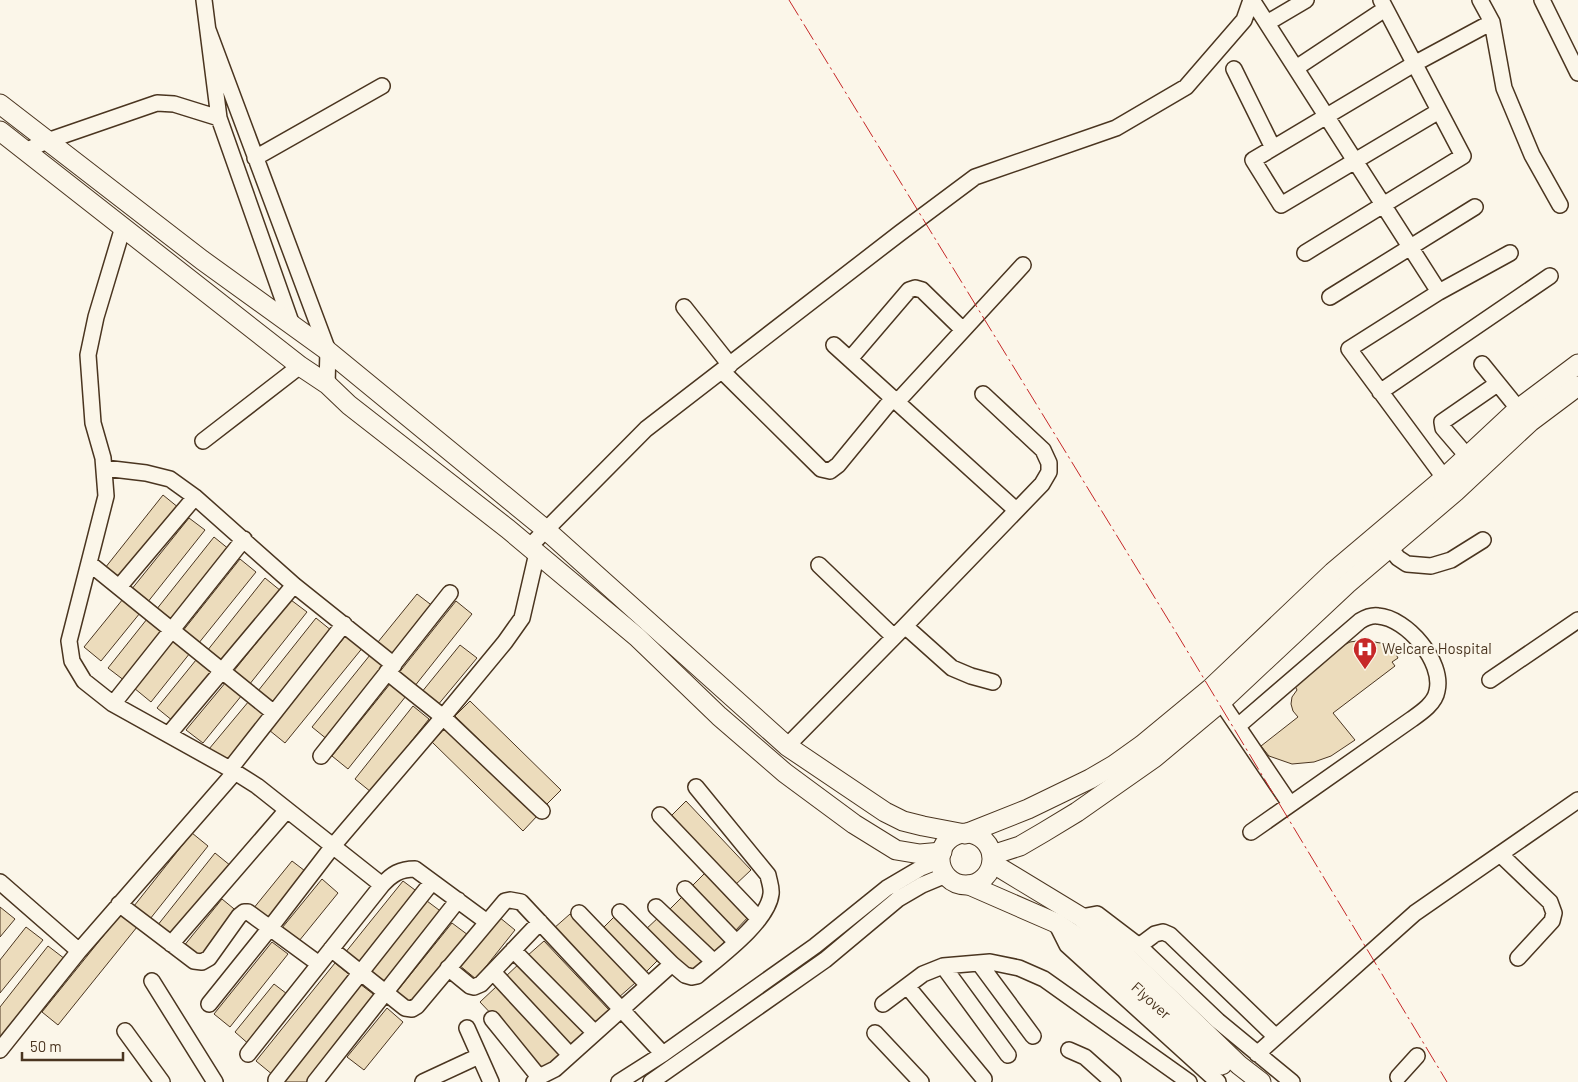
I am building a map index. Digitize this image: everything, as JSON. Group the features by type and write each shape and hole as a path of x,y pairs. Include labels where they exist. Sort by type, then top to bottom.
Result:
{"main road":[{"path":"0,104 202,260 328,350 545,529 787,746 885,812 903,821 972,834 985,842 992,859 988,874 980,882 960,885 952,881 943,863 920,854 896,850 854,824 785,773 719,716 637,637 533,550 349,406 327,384 300,366 0,131"},
{"path":"992,859 1020,846 1077,812 1154,758 1333,572 1384,541 1449,485 1578,364"},
{"path":"1449,485 1467,456 1524,416 1578,386"},
{"path":"943,863 950,839 1028,809 1090,779 1114,765 1216,695"},
{"name":"Flyover","path":"992,859 1081,917 1097,940 1198,1044 1242,1082"},
{"name":"Flyover","path":"969,885 1097,940 1260,1082"}],"street":[{"path":"204,0 219,118 292,325"},
{"path":"1252,0 1439,292"},
{"path":"209,1004 332,846 443,717 505,642 522,618 533,550 545,529 646,429 975,177 1116,128 1186,86 1244,20 1252,0"},
{"path":"1267,23 1306,0"},
{"path":"1480,0 1492,22 1504,88 1532,155 1560,205"},
{"path":"1542,0 1578,73"},
{"path":"1296,68 1383,4 1463,156 1305,253"},
{"path":"1439,111 1281,205 1254,160 1414,64 1492,22"},
{"path":"208,30 328,350 327,384"},
{"path":"1234,69 1273,148"},
{"path":"255,158 382,86"},
{"path":"25,151 47,141 157,103 174,104 219,118"},
{"path":"1330,297 1475,208"},
{"path":"123,228 96,317 88,355 93,423 103,458 106,496 69,640 72,661 84,681 113,704 169,734 257,786 382,884"},
{"path":"1449,485 1350,350 1439,292 1510,253"},
{"path":"684,307 726,368 821,469 830,471 838,465 895,400 963,330 1023,264"},
{"path":"1380,392 1550,276"},
{"path":"850,359 908,290 915,288 922,290 963,330"},
{"path":"834,345 1016,510"},
{"path":"1482,364 1524,416"},
{"path":"203,441 300,366"},
{"path":"1467,456 1443,428 1442,422 1497,384"},
{"path":"787,746 1042,484 1049,472 1049,463 1043,450 984,394"},
{"path":"104,468 146,473 170,479 195,497 294,585 344,624 542,811"},
{"path":"119,587 195,497"},
{"path":"113,704 244,539"},
{"path":"1384,541 1398,558 1407,564 1431,566 1450,560 1483,540"},
{"path":"89,563 274,713"},
{"path":"819,565 900,632 952,668 993,682"},
{"path":"169,734 294,585"},
{"path":"321,756 450,593"},
{"path":"1238,726 1367,617 1377,615 1390,618 1409,630 1427,651 1437,672 1437,693 1429,706 1251,832"},
{"path":"1490,680 1578,620"},
{"path":"0,1050 79,951 232,771 274,713 344,624"},
{"path":"1216,695 1290,804"},
{"path":"620,912 672,964 685,975 692,977 697,976 736,942 767,908 772,893 768,875 696,787"},
{"path":"1257,1054 1415,913 1578,800"},
{"path":"171,944 287,810"},
{"path":"660,815 759,919"},
{"path":"1500,854 1550,902 1554,913 1552,921 1518,958"},
{"path":"619,1082 662,1054 815,946 887,888 921,868 943,863"},
{"path":"651,1082 674,1075 825,960 898,899 922,885 943,863"},
{"path":"248,1054 382,884 393,873 404,869 415,869 486,922"},
{"path":"0,882 79,951"},
{"path":"276,1080 432,882"},
{"path":"684,889 736,942"},
{"path":"315,1082 458,900"},
{"path":"331,949 406,1008 412,1009 417,1006 486,922 505,902 510,900 521,902 662,1054"},
{"path":"119,904 194,961 202,962 209,958 239,916 244,912 248,912 319,964"},
{"path":"656,907 714,962"},
{"path":"579,913 648,985"},
{"path":"1081,917 1097,914 1139,946 1218,1021 1292,1082"},
{"path":"448,968 470,986 474,987 481,984 540,922"},
{"path":"1056,923 1067,945 1218,1082"},
{"path":"1139,946 1155,934 1163,932 1170,935 1276,1037"},
{"path":"513,950 595,1032"},
{"path":"883,1004 923,974 942,966 990,962 1019,968 1044,978 1189,1082"},
{"path":"979,963 1033,1036"},
{"path":"492,1020 537,1080 555,1069 672,964"},
{"path":"942,966 1008,1055"},
{"path":"493,972 570,1056"},
{"path":"152,981 215,1082"},
{"path":"906,986 984,1079"},
{"path":"467,1028 491,1082"},
{"path":"125,1031 162,1082"},
{"path":"875,1033 921,1082"},
{"path":"1069,1050 1085,1057 1113,1082"},
{"path":"423,1082 479,1056"},
{"path":"1398,1077 1417,1056"}],"building":[{"path":"163,495 179,508 121,580 105,568"},
{"path":"189,518 205,530 147,603 131,590"},
{"path":"214,537 230,550 172,622 156,610"},
{"path":"240,559 256,572 198,644 182,632"},
{"path":"265,578 281,591 223,664 207,651"},
{"path":"417,594 434,607 395,656 378,642"},
{"path":"123,599 140,613 101,661 84,647"},
{"path":"291,600 307,612 249,685 233,672"},
{"path":"456,601 472,614 414,687 398,674"},
{"path":"316,618 332,631 274,703 258,691"},
{"path":"147,619 164,633 125,681 108,668"},
{"path":"348,633 364,646 285,743 269,730"},
{"path":"173,640 190,653 151,702 134,688"},
{"path":"1363,640 1386,644 1393,649 1398,658 1392,662 1395,666 1333,713 1355,740 1331,756 1314,762 1292,764 1269,756 1261,746 1298,717 1293,711 1291,704 1292,697 1297,690 1294,684 1340,647 1350,642"},
{"path":"460,645 477,658 437,706 421,693"},
{"path":"370,655 386,668 328,740 312,727"},
{"path":"196,660 213,673 173,721 157,708"},
{"path":"226,682 242,695 203,743 186,730"},
{"path":"390,684 406,696 348,769 332,756"},
{"path":"249,701 265,714 226,763 209,749"},
{"path":"470,701 561,790 546,805 455,716"},
{"path":"413,706 429,719 371,792 355,779"},
{"path":"447,726 538,815 523,831 432,742"},
{"path":"686,801 751,870 734,886 670,817"},
{"path":"192,833 208,846 150,919 134,906"},
{"path":"215,853 231,866 173,939 157,926"},
{"path":"292,861 309,874 270,922 253,909"},
{"path":"706,872 750,915 735,931 691,887"},
{"path":"322,879 338,893 299,941 282,928"},
{"path":"403,881 419,893 361,966 345,953"},
{"path":"683,896 727,939 712,955 668,911"},
{"path":"222,899 239,913 199,961 183,947"},
{"path":"427,901 443,913 385,986 369,973"},
{"path":"0,907 15,919 0,937"},
{"path":"121,914 137,927 58,1025 42,1012"},
{"path":"570,914 635,983 618,998 553,929"},
{"path":"660,916 704,959 688,974 644,931"},
{"path":"499,917 515,930 476,979 459,965"},
{"path":"614,917 658,960 643,975 599,932"},
{"path":"452,923 468,935 410,1008 394,995"},
{"path":"26,927 43,940 0,993 0,960"},
{"path":"544,941 609,1010 592,1025 527,956"},
{"path":"272,942 288,954 230,1027 214,1014"},
{"path":"48,946 65,959 0,1040 0,1007"},
{"path":"521,962 586,1031 569,1047 504,978"},
{"path":"335,963 351,976 273,1075 256,1061"},
{"path":"274,984 291,997 251,1046 235,1032"},
{"path":"360,984 377,997 308,1082 282,1082"},
{"path":"497,986 562,1055 545,1071 480,1002"},
{"path":"387,1008 403,1022 364,1070 347,1057"}],"power":[{"path":"789,0 1177,634 1447,1082"}],"place":[{"name":"Welcare Hospital","path":"1365,670"}]}
